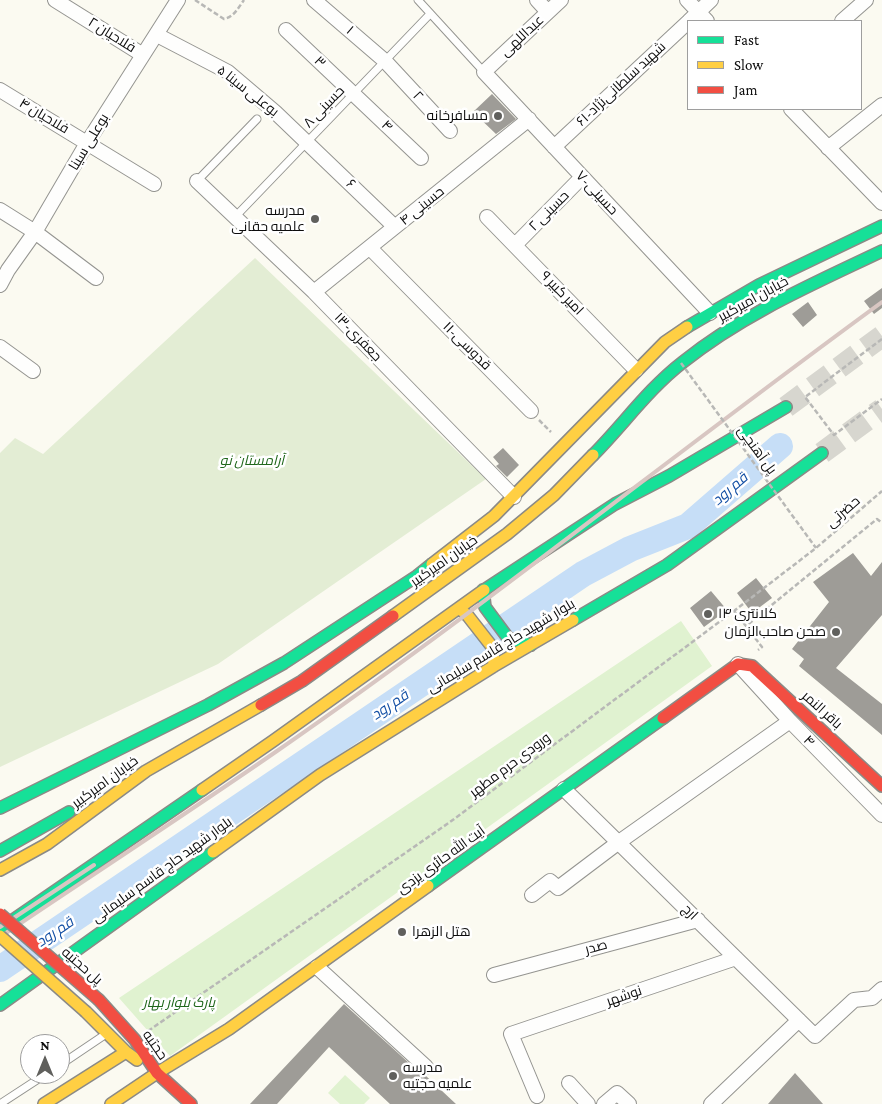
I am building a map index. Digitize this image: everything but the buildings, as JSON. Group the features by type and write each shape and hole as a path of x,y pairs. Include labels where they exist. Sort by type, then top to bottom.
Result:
{"main road":[{"name":"خیابان امیرکبیر","path":"0,808 200,710 284,663 417,576 494,516 665,342 710,313 791,269 850,243 882,226"},
{"name":"خیابان امیرکبیر","path":"0,870 47,844 146,771 302,681 507,534 554,495 645,396 681,363 723,332 882,251"},
{"path":"0,929 272,741 483,590 615,504 670,476 786,407"},
{"name":"بلوار شهید حاج قاسم سلیمانی","path":"0,1005 320,775 494,666 667,565 822,453"},
{"path":"483,590 485,606 508,638 531,645"},
{"path":"459,608 468,616 493,648 494,666"},
{"name":"باقر النمر","path":"738,664 752,666 882,786"},
{"name":"آیت الله‌ حائری‌ یزدی","path":"112,1104 157,1073 229,1029 738,664"},
{"path":"0,851 146,771"},
{"path":"0,878 15,862"},
{"name":"پل حجتیه","path":"0,914 99,1000"},
{"name":"حجتیه","path":"0,936 86,1012 126,1052 157,1073 191,1104"},
{"name":"حجتیه","path":"99,1000 134,1040 157,1073"},
{"path":"44,1104 126,1052"}],"street":[{"name":"فلاحیان ۲","path":"55,0 143,55"},
{"name":"بوعلی سینا","path":"0,285 8,270 35,232 88,143 178,0"},
{"name":"۱","path":"314,0 385,61"},
{"path":"537,0 548,12"},
{"name":"عبداللهی","path":"484,72 560,0"},
{"path":"687,0 695,19"},
{"name":"شهید سلطانی‌نژاد-۶۱","path":"695,19 711,0"},
{"path":"843,20 866,0"},
{"name":"شهید سلطانی‌نژاد-۶۱","path":"554,147 687,26"},
{"name":"۳","path":"286,30 354,94"},
{"name":"بوعلی سینا ۵","path":"157,35 228,72 276,112 308,142"},
{"name":"۲","path":"385,61 450,130"},
{"name":"حسینی-۷","path":"484,72 710,313"},
{"name":"فلاحیان ۴","path":"0,90 154,184"},
{"name":"۴","path":"354,94 421,158"},
{"path":"828,148 882,105"},
{"path":"792,110 882,203"},
{"name":"حسینی ۴","path":"314,292 529,120"},
{"name":"۶","path":"308,142 396,227"},
{"name":"حسینی ۲","path":"515,245 582,177"},
{"name":"جعفری-۱۳","path":"197,181 314,292 514,497"},
{"path":"0,210 35,232 96,278"},
{"name":"امیر کبیر ۹","path":"487,217 636,370"},
{"name":"قدوسی-۱۱","path":"370,248 531,411"},
{"path":"0,347 33,371"},
{"name":"۴","path":"738,664 790,721 882,815"},
{"path":"532,895 550,881 558,888 619,842 790,721"},
{"name":"ارج","path":"564,789 815,1036 854,1000 872,998 882,989"},
{"name":"صدر","path":"494,975 698,920"},
{"name":"نوشهر","path":"537,1096 511,1034 736,958"},
{"path":"317,967 426,1067"},
{"path":"711,1104 799,1020"},
{"path":"569,1083 588,1104"},
{"path":"604,1104 617,1093 630,1104"}],"lane":[{"path":"418,0 484,72"},
{"name":"حسینی ۸","path":"235,217 430,14"},
{"path":"197,181 257,118"},
{"path":"70,1058 107,1034"},
{"path":"0,1104 31,1084"}],"path":[{"path":"194,0 224,19 234,15 244,0"},
{"path":"882,339 805,396 834,435 882,399"},
{"name":"پل آهنچی","path":"681,363 816,548"},
{"path":"531,411 563,445"},
{"name":"حضرتی","path":"734,611 816,548 882,491"},
{"path":"746,626 877,519 882,523"},
{"path":"734,611 762,647 738,664"},
{"name":"ورودی حرم مطهر","path":"134,1040 450,822 734,611"}],"green space":[{"name":"آرامستان نو","path":"255,258 486,479 218,664 0,767 0,453 15,438 43,454"},
{"name":"پارک بلوار بهار","path":"681,621 712,666 170,1056 119,998"},
{"path":"345,1075 370,1098 364,1104 340,1104 328,1093"}],"waterway":[{"name":"قم رود","path":"0,969 583,574 630,549 688,526 780,446"}],"tunnel":[{"path":"786,407 882,336"},
{"path":"822,453 882,409"}],"railway":[{"path":"0,937 243,775 354,697 882,302"},
{"path":"0,927 94,865"}],"traffic: fast":[{"path":"687,327 759,285 882,226"},
{"path":"593,455 658,384 706,345 754,314 882,251"},
{"path":"484,590 615,504 669,476 786,407"},
{"path":"573,620 667,565 822,453"},
{"path":"0,808 208,705 284,663 417,576 432,564"},
{"path":"483,590 485,607 508,638 531,645"},
{"path":"428,886 663,718"},
{"path":"0,929 202,790"},
{"path":"0,851 69,812"},
{"path":"0,1005 213,852"}],"traffic: slow":[{"path":"432,564 494,516 665,342 687,327"},
{"path":"393,616 507,534 554,495 593,455"},
{"path":"202,790 484,590"},
{"path":"459,608 468,616 493,648 494,666"},
{"path":"213,852 320,775 494,666 573,620"},
{"path":"0,870 47,844 146,771 261,705"},
{"path":"111,1104 229,1029 428,886"},
{"path":"0,936 86,1012"},
{"path":"86,1012 126,1052 137,1060"},
{"path":"44,1104 126,1052"}],"traffic: jam":[{"path":"261,705 302,681 393,616"},
{"path":"663,718 738,664 752,666 882,786"},
{"path":"0,914 99,1000"},
{"path":"99,1000 135,1040 157,1073 191,1104"}],"place":[{"name":"مسافرخانه","path":"498,116"},
{"name":"مدرسه علمیه حقانی","path":"315,219"},
{"name":"کلانتری ۱۴","path":"708,614"},
{"name":"صحن صاحب‌الزمان","path":"836,632"},
{"name":"هتل الزهرا","path":"402,932"},
{"name":"مدرسه علمیه حجتیه","path":"393,1076"}]}
